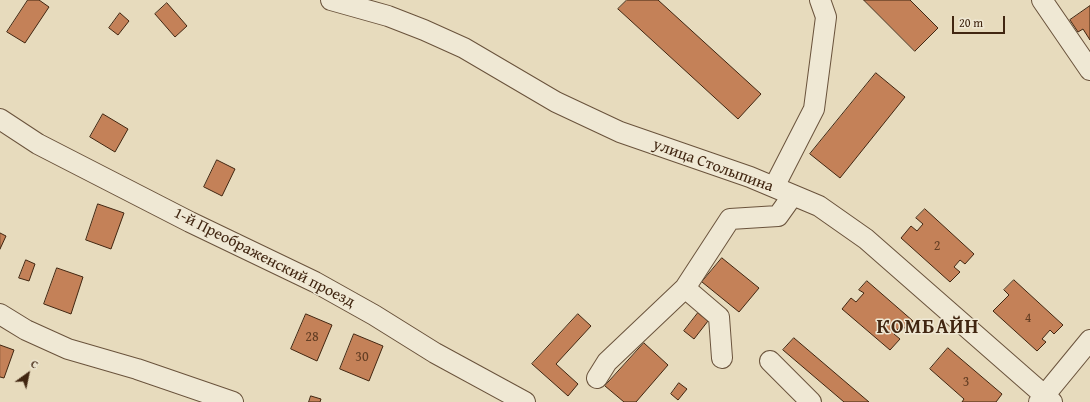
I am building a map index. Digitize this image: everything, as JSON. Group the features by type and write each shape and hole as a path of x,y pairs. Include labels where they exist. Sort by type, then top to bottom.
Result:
{"street":[{"name":"улица Столыпина","path":"331,0 388,16 464,48 556,102 620,132 750,177 819,206 866,239 1045,400"},
{"path":"774,187 814,109 826,17 820,0"},
{"path":"1042,0 1090,70"},
{"name":"1-й Преображенский проезд","path":"0,119 38,144 190,222 315,282 374,315 435,353 524,402"},
{"path":"597,378 607,362 686,288 730,219 778,216 793,195"},
{"path":"686,288 719,317 722,358"},
{"path":"0,314 26,330 68,349 137,368 233,402"},
{"path":"1045,400 1090,340"},
{"path":"770,362 811,402"}],"building":[{"path":"28,0 39,0 49,7 25,43 7,32"},
{"path":"627,0 658,0 761,94 738,119 618,9"},
{"path":"864,0 910,0 938,28 915,51"},
{"path":"167,3 187,26 175,37 155,14"},
{"path":"1090,6 1090,40 1083,29 1078,32 1070,20"},
{"path":"120,13 129,21 118,35 109,28"},
{"path":"876,73 905,97 840,178 810,154"},
{"path":"103,114 128,129 115,152 90,137"},
{"path":"217,160 235,169 222,196 204,187"},
{"path":"98,204 124,213 111,249 86,240"},
{"path":"925,209 974,254 965,264 960,260 954,267 960,272 950,282 901,238 911,226 917,231 923,224 916,218"},
{"path":"0,233 6,236 0,249"},
{"path":"722,258 759,288 739,312 702,282"},
{"path":"26,260 35,264 29,281 19,278"},
{"path":"57,268 83,277 71,314 44,304"},
{"path":"1014,280 1063,325 1054,334 1050,330 1042,339 1046,342 1037,351 993,311 1009,295 1004,290"},
{"path":"867,281 913,321 906,329 901,325 894,334 900,339 890,350 842,309 851,298 856,302 864,293 859,290"},
{"path":"698,313 708,321 694,339 684,331"},
{"path":"306,314 332,325 317,361 291,349"},
{"path":"578,314 591,326 556,364 578,384 568,396 532,364"},
{"path":"354,334 383,346 369,381 340,369"},
{"path":"794,338 869,402 844,402 783,350"},
{"path":"644,343 668,365 636,402 624,402 605,386"},
{"path":"0,345 14,350 4,378 0,377"},
{"path":"948,348 1002,394 996,402 962,402 964,399 930,369"},
{"path":"679,383 687,389 678,400 671,394"},
{"path":"311,396 321,399 320,402 309,402"}],"district":[{"name":"КОМБАЙН","path":"928,328"}]}
